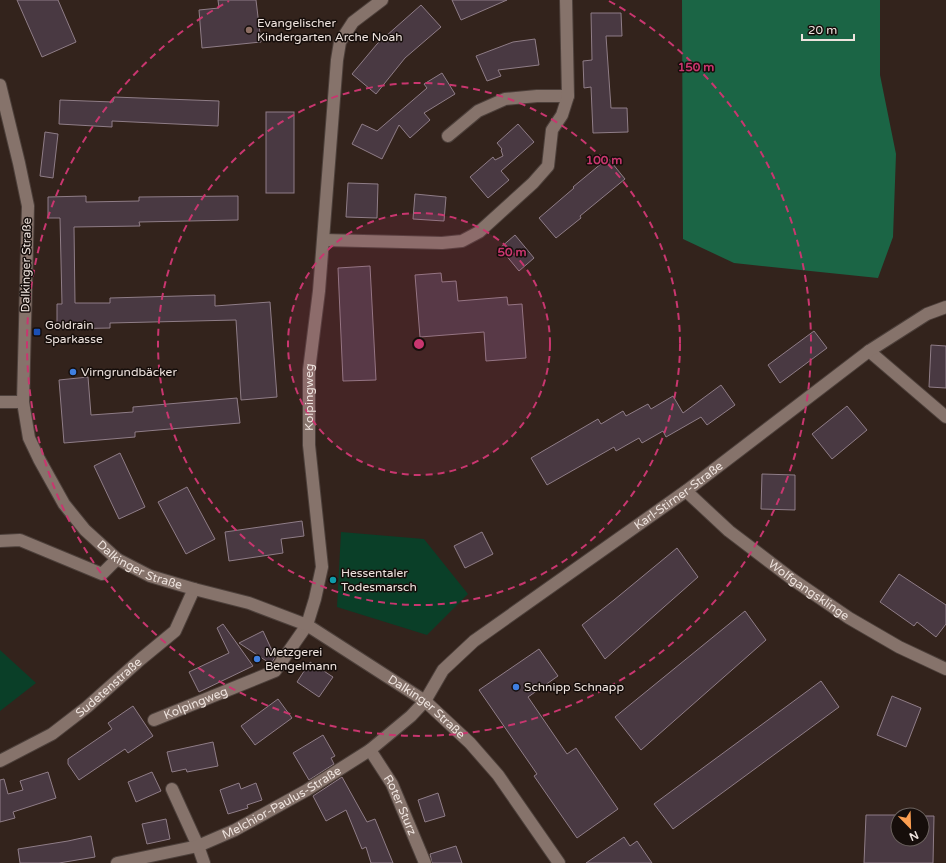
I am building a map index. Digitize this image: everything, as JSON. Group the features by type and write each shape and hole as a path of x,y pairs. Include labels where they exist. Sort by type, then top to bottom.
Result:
{"street":[{"name":"Kolpingweg","path":"154,720 275,671 307,625 322,567 308,445 309,370 320,291 337,60 340,42 353,22 382,0"},
{"path":"324,240 442,243 462,241 479,232 533,183 548,166 552,130 562,114 568,96 566,0"},
{"name":"Dalkinger Straße","path":"0,85 20,163 28,206 23,402 29,438 64,504 85,530 117,559 150,576 249,603 307,625 425,701 470,743 498,775 559,863"},
{"path":"448,136 478,111 506,99 537,96 568,96"},
{"name":"Karl-Stirner-Straße","path":"425,701 443,670 474,641 686,492 869,351 927,314 946,307"},
{"path":"869,351 946,417"},
{"path":"0,402 23,402"},
{"name":"Wolfgangsklinge","path":"686,492 729,532 792,579 849,618 899,647 946,669"},
{"path":"0,541 20,540 102,574 117,559"},
{"name":"Sudetenstraße","path":"0,761 52,734 87,707 175,631 194,589"},
{"name":"Melchior-Paulus-Straße","path":"117,863 198,846 235,830 307,790 370,750 411,716 425,701"},
{"name":"Roter Sturz","path":"370,750 392,784 425,863"},
{"path":"172,789 198,846 204,863"}],"green space":[{"path":"682,0 880,0 880,75 896,154 893,237 878,278 734,263 683,239"},
{"path":"341,532 424,539 468,594 427,635 337,607"},
{"path":"0,650 36,683 0,711"}],"building":[{"path":"17,0 58,0 76,42 42,57"},
{"path":"218,0 256,0 261,42 202,48 199,10 219,8"},
{"path":"452,0 507,0 461,20"},
{"path":"421,5 441,27 405,58 376,94 352,74 377,44"},
{"path":"591,13 621,13 622,36 606,36 611,108 627,108 628,132 593,133 591,87 584,88 583,61 592,60"},
{"path":"535,39 539,65 498,70 501,76 487,81 476,56 513,42"},
{"path":"442,73 455,94 424,113 430,120 410,138 399,125 382,159 352,144 362,124 377,131 427,88 424,84"},
{"path":"114,97 219,101 218,126 112,121 112,127 59,124 60,100 113,102"},
{"path":"266,112 294,112 294,193 266,193"},
{"path":"518,124 534,142 501,171 509,180 488,198 470,177 493,157 495,160 503,156 502,149 497,143"},
{"path":"45,132 58,134 53,178 40,176"},
{"path":"608,158 625,179 556,238 539,218"},
{"path":"348,183 378,184 377,218 346,217"},
{"path":"415,194 446,197 444,221 413,219"},
{"path":"86,196 86,202 139,201 139,197 238,196 238,220 139,222 140,226 74,227 75,303 110,303 110,298 215,295 215,306 270,302 277,397 241,400 236,320 110,323 110,328 57,329 57,304 62,304 60,218 48,218 48,197"},
{"path":"515,235 534,258 519,271 500,248"},
{"path":"370,266 376,380 343,381 338,268"},
{"path":"441,273 442,282 456,281 458,301 507,297 508,305 522,304 526,358 486,361 484,332 420,337 415,275"},
{"path":"814,331 827,348 780,383 768,365"},
{"path":"931,345 946,346 946,388 929,387"},
{"path":"88,377 91,415 133,412 133,407 237,398 240,423 135,432 135,437 64,443 59,380"},
{"path":"721,385 735,405 707,425 701,417 666,437 663,431 642,443 639,438 616,451 614,447 547,485 531,458 598,419 601,424 623,411 626,416 648,404 651,409 673,396 683,413"},
{"path":"847,406 867,430 832,459 812,434"},
{"path":"120,453 145,507 119,519 94,466"},
{"path":"762,474 795,475 795,510 761,509"},
{"path":"187,487 215,539 186,554 158,502"},
{"path":"302,521 304,536 281,539 283,553 229,561 225,532"},
{"path":"482,532 493,554 465,568 454,546"},
{"path":"677,548 698,577 605,659 582,625"},
{"path":"899,574 946,605 946,624 936,637 917,622 914,626 880,602"},
{"path":"745,611 766,640 641,750 615,717"},
{"path":"223,624 253,666 199,692 189,672 229,653 217,628"},
{"path":"263,631 275,657 271,664 239,643"},
{"path":"539,649 558,676 528,697 567,754 576,748 618,809 577,838 534,776 537,774 479,690"},
{"path":"310,662 333,677 319,697 297,682"},
{"path":"821,681 839,707 673,829 654,804"},
{"path":"892,696 921,708 906,747 877,735"},
{"path":"278,699 292,718 255,745 241,726"},
{"path":"133,706 153,736 128,753 125,749 79,780 68,764 68,759 112,729 108,723"},
{"path":"323,735 335,756 331,758 334,764 309,780 293,753"},
{"path":"213,742 218,766 187,772 186,769 172,772 167,752"},
{"path":"48,772 56,798 13,812 15,818 0,822 0,780 4,779 8,794 23,790 20,781"},
{"path":"152,772 161,791 136,802 128,782"},
{"path":"342,777 367,822 375,819 393,863 371,863 366,847 362,849 346,810 326,821 313,796"},
{"path":"239,783 241,789 256,783 262,800 247,805 248,808 228,814 220,790"},
{"path":"438,793 445,816 425,822 418,800"},
{"path":"866,815 890,815 890,847 930,847 930,816 934,816 933,863 864,863"},
{"path":"166,819 170,839 147,844 142,824"},
{"path":"91,836 95,857 59,863 20,863 18,849"},
{"path":"624,837 630,846 637,841 652,863 586,863"},
{"path":"456,846 462,863 432,863 430,854"}],"place":[{"name":"Evangelischer Kindergarten Arche Noah","path":"249,30"},
{"name":"Goldrain Sparkasse","path":"37,332"},
{"name":"Virngrundbäcker","path":"73,372"},
{"name":"Hessentaler Todesmarsch","path":"333,580"},
{"name":"Metzgerei Bengelmann","path":"257,659"},
{"name":"Schnipp Schnapp","path":"516,687"}]}
